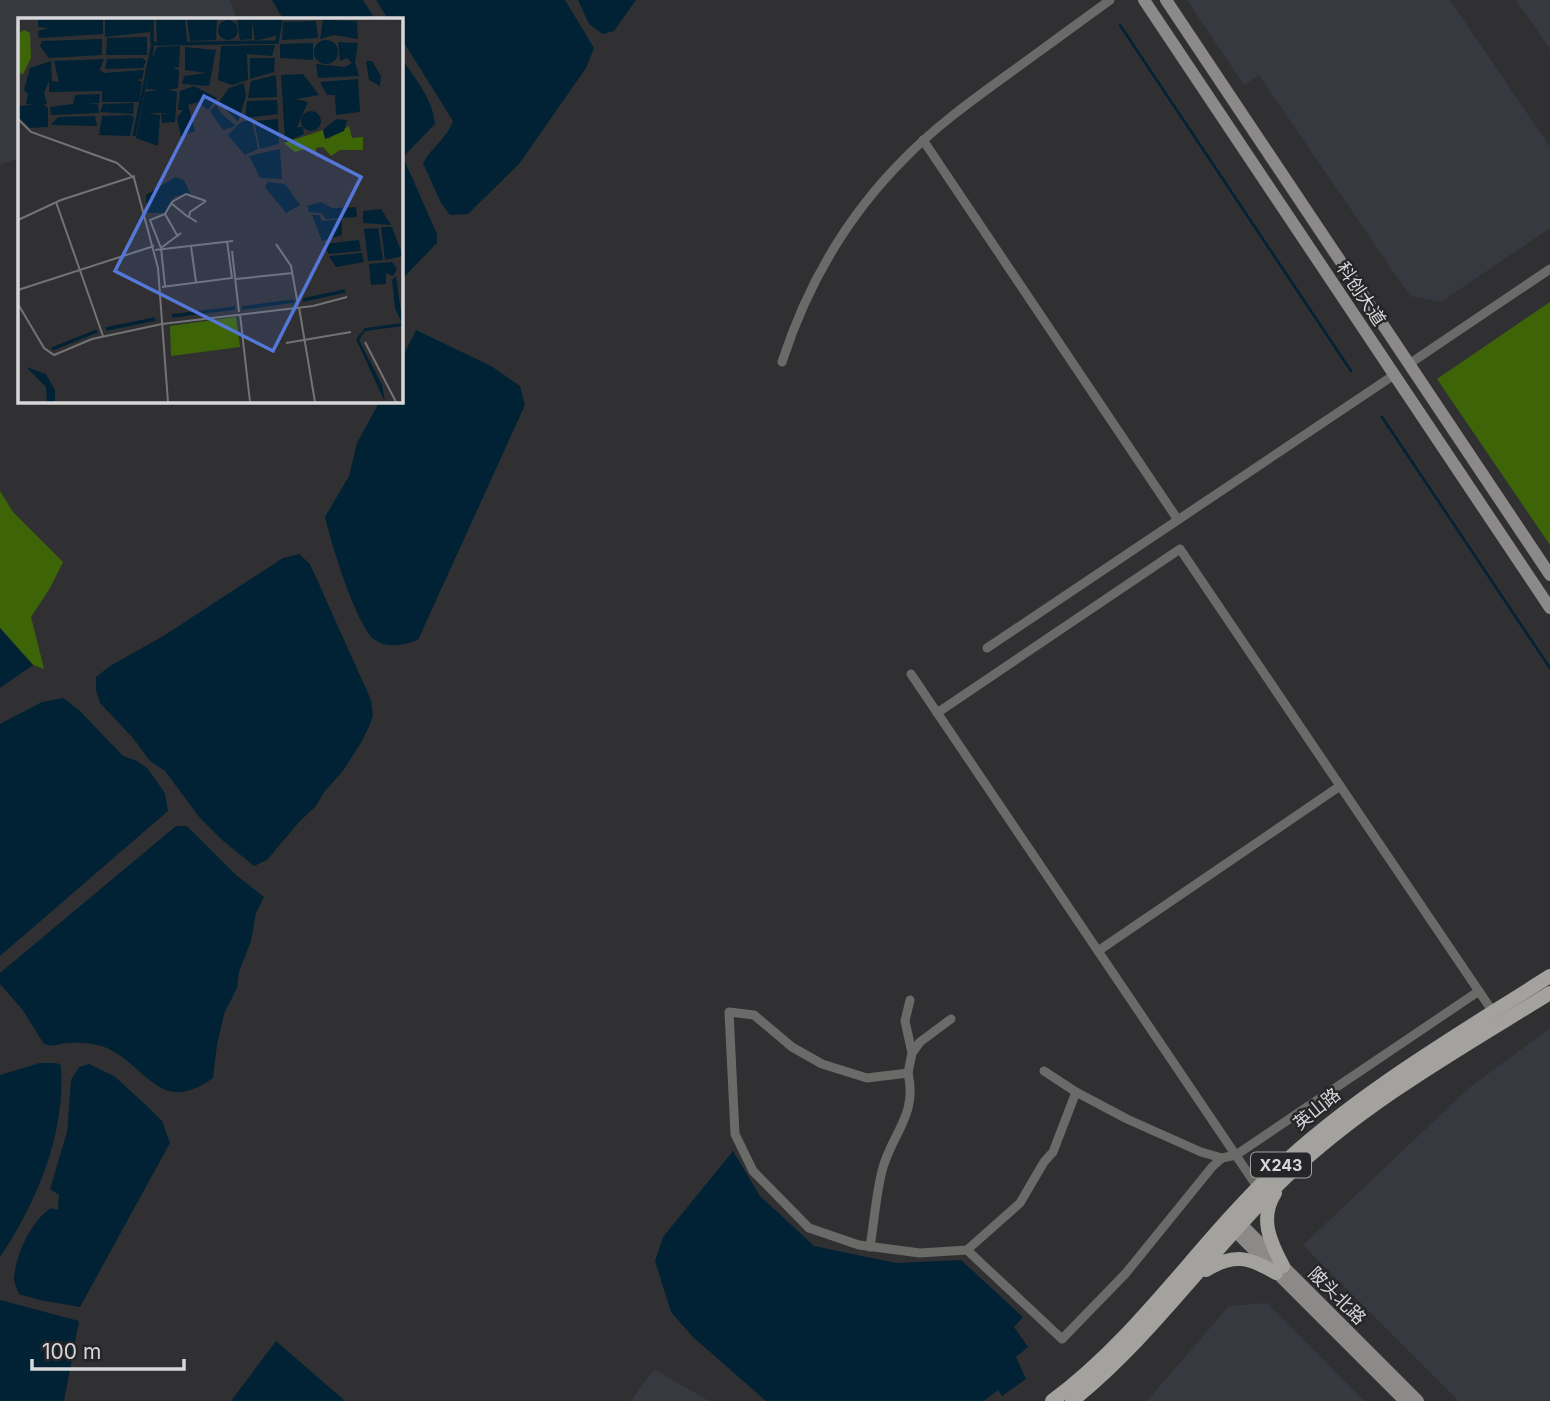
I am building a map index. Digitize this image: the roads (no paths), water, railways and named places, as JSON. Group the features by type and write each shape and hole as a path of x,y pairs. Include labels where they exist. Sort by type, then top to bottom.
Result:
{"main road":[{"name":"科创大道","path":"1144,0 1550,608"},
{"name":"科创大道","path":"1166,0 1550,575"},
{"name":"英山路","path":"1072,1401 1135,1345 1191,1282 1258,1188 1298,1149 1390,1078 1550,976"},
{"name":"英山路","path":"1052,1401 1126,1336 1233,1223 1330,1138 1375,1103 1550,993"},
{"path":"1280,1270 1267,1221 1272,1198 1284,1179"},
{"name":"陂头北路","path":"1233,1223 1405,1401"},
{"path":"1191,1282 1215,1265 1235,1258 1280,1270"},
{"name":"陂头北路","path":"1280,1270 1418,1401"}],"street":[{"path":"782,362 806,300 838,242 886,178 923,140 958,111 1110,0"},
{"path":"923,140 1178,520"},
{"path":"1409,364 1550,270"},
{"path":"987,648 1394,374"},
{"path":"937,713 1180,549 1493,1012"},
{"path":"911,674 1258,1188"},
{"path":"1098,951 1340,786"},
{"path":"1044,1071 1076,1092 1127,1119 1222,1158 1236,1155 1479,990"},
{"path":"870,1247 882,1169 900,1132 912,1092 908,1073 912,1053 905,1021 910,1000"},
{"path":"908,1073 867,1078 822,1064 792,1047 754,1015 729,1012 735,1134 753,1171 808,1228 859,1245 920,1253 967,1250 1020,1203 1044,1162 1053,1152 1076,1092"},
{"path":"912,1053 920,1042 951,1019"},
{"path":"967,1250 1062,1339 1126,1273 1222,1158"}],"water":[{"path":"272,0 363,0 374,18 282,18"},
{"path":"376,0 565,0 594,48 586,68 519,164 468,214 450,215 441,203 423,163 453,121 402,40 402,18 387,18"},
{"path":"578,0 636,0 614,31 603,34 589,24"},
{"path":"402,59 431,106 435,124 403,157 437,234 437,243 404,277"},
{"path":"416,330 491,366 520,386 525,405 418,640 391,645 375,640 360,619 338,563 325,517 349,476 357,443 379,402 402,402 402,358"},
{"path":"299,554 310,564 371,700 373,715 362,741 316,806 267,860 254,866 200,818 165,771 150,761 133,738 100,703 96,677 283,558"},
{"path":"0,628 33,665 0,688"},
{"path":"63,698 79,710 123,756 148,769 165,793 168,811 0,956 0,724 42,702"},
{"path":"176,826 187,826 236,875 264,897 256,913 237,988 224,1014 213,1078 194,1089 179,1092 165,1090 153,1083 130,1063 102,1046 81,1043 44,1044 22,1009 0,984 0,973"},
{"path":"40,1063 61,1065 59,1116 54,1141 37,1190 0,1257 0,1075"},
{"path":"89,1064 114,1076 146,1105 162,1121 170,1143 80,1307 19,1294 14,1278 21,1249 31,1230 51,1208 58,1210 59,1195 50,1189 67,1132 71,1080 79,1067"},
{"path":"733,1151 760,1196 814,1246 896,1263 961,1260 1023,1317 1014,1327 1028,1347 1016,1357 1026,1379 1002,1396 998,1390 984,1401 766,1401 693,1337 671,1312 655,1261 663,1237"},
{"path":"0,1300 79,1321 64,1401 0,1401"},
{"path":"276,1341 345,1401 231,1401"}],"waterway":[{"path":"1120,25 1351,371"},
{"path":"1382,417 1550,668"}]}
